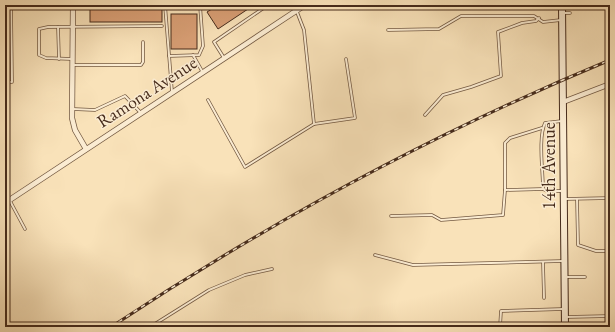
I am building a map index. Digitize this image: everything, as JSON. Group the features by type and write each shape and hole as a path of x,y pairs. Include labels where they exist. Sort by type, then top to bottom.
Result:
{"main road":[{"name":"14th Avenue","path":"562,5 565,327"}],"street":[{"path":"72,5 72,109 75,130 86,149"},
{"name":"Ramona Avenue","path":"5,203 305,5"},
{"path":"563,102 610,84"}],"lane":[{"path":"5,82 12,82 11,5"},
{"path":"165,5 172,93"},
{"path":"169,56 199,55 203,46 200,5"},
{"path":"224,58 214,42 268,5"},
{"path":"402,5 402,7 429,5"},
{"path":"297,10 304,30 314,124"},
{"path":"562,13 570,12"},
{"path":"388,30 439,29 461,16 534,16 540,18 543,22 562,20"},
{"path":"425,115 443,95 471,88 501,76 498,32 522,23 536,21 540,18"},
{"path":"72,59 46,58 39,55 39,29 58,27 162,26"},
{"path":"58,27 59,59"},
{"path":"72,65 141,65 143,62 143,42"},
{"path":"193,55 203,72"},
{"path":"208,100 245,167 314,124 355,118 346,59"},
{"path":"72,109 95,110 125,96 141,113"},
{"path":"543,189 542,128 545,123 564,121"},
{"path":"391,216 432,215 441,220 503,215 505,190 505,143 510,138 542,128"},
{"path":"505,190 543,189 547,191 564,191"},
{"path":"564,200 610,198"},
{"path":"577,199 578,245 596,252 610,251"},
{"path":"10,200 25,229"},
{"path":"375,254 413,265 565,261"},
{"path":"543,262 544,298"},
{"path":"150,327 209,290 245,275 272,269"},
{"path":"565,276 585,277"},
{"path":"500,327 501,311 565,309"},
{"path":"565,317 610,316"}],"building":[{"path":"90,5 162,5 162,22 90,22"},
{"path":"218,5 254,5 218,29 207,12"},
{"path":"171,14 197,14 197,49 171,49"}],"railway":[{"path":"111,327 231,252 354,182 481,117 610,60"}]}
